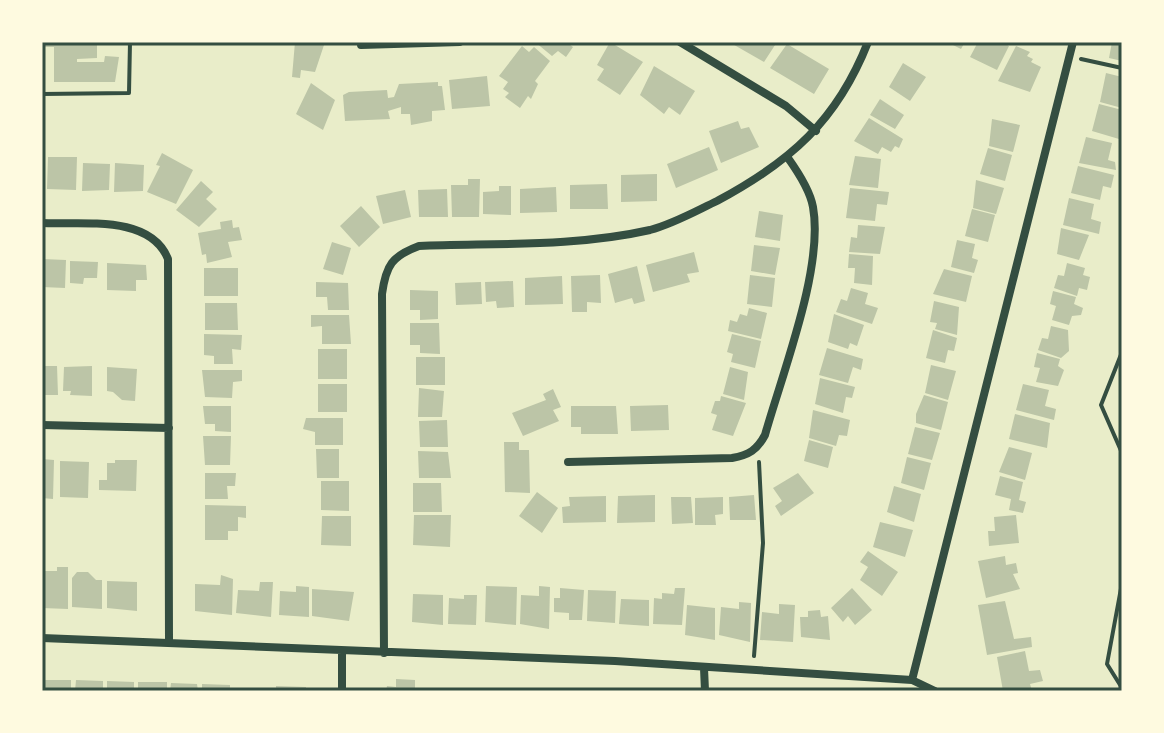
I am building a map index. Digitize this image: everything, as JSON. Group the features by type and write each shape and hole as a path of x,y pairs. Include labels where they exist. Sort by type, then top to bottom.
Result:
{"street":[{"path":"361,45 460,42"},
{"path":"680,42 786,106 816,131"},
{"path":"384,653 382,294 388,263 399,253 419,246 595,239 653,229 722,198 788,158 816,131 840,98 868,42"},
{"path":"912,680 1073,42"},
{"path":"568,462 732,458 747,455 758,447 765,435 811,269 815,235 813,205 788,158"},
{"path":"42,223 127,227 152,236 163,247 171,270 169,641"},
{"path":"42,425 169,428"},
{"path":"42,638 169,641 342,652 753,670 912,680 935,691"},
{"path":"342,652 342,691"},
{"path":"704,668 705,691"}],"path":[{"path":"42,94 129,93 130,42"},
{"path":"1070,57 1122,68"},
{"path":"1122,352 1101,405 1122,453"},
{"path":"753,670 763,543 758,447"},
{"path":"1122,583 1107,664 1122,688"}],"building":[{"path":"42,42 97,42 97,58 77,59 77,62 104,62 105,56 119,57 115,82 54,82 54,47 42,47"},
{"path":"295,42 325,42 315,72 301,70 300,78 292,77"},
{"path":"535,42 566,42 573,47 566,57 558,51 552,56"},
{"path":"610,42 643,62 620,95 597,80 604,69 597,65"},
{"path":"729,42 777,42 764,62"},
{"path":"947,42 965,42 961,49"},
{"path":"978,42 1003,42 1009,46 997,70 970,57"},
{"path":"1112,42 1122,42 1122,61 1109,58"},
{"path":"787,44 829,69 814,94 770,68"},
{"path":"522,46 529,52 534,47 550,61 535,81 538,84 531,99 528,96 520,108 505,97 509,93 503,89 508,82 499,76"},
{"path":"1016,46 1030,52 1027,56 1033,59 1031,62 1041,67 1030,92 998,81"},
{"path":"903,63 926,77 910,101 889,87"},
{"path":"654,66 695,91 680,115 669,107 664,114 640,95"},
{"path":"1106,73 1122,77 1122,108 1100,102"},
{"path":"487,76 490,106 452,109 449,80"},
{"path":"438,82 438,86 442,86 445,110 432,111 432,121 411,125 410,114 401,114 401,107 388,111 390,119 345,121 343,95 349,92 387,90 388,98 394,97 399,84"},
{"path":"311,83 335,100 323,130 296,114"},
{"path":"880,99 904,115 895,129 870,115"},
{"path":"1099,104 1122,110 1119,139 1092,131"},
{"path":"869,118 903,139 899,148 895,146 891,152 882,147 878,154 854,141"},
{"path":"992,119 1020,125 1013,152 989,146"},
{"path":"738,121 741,129 749,127 759,147 721,163 709,131"},
{"path":"1086,137 1112,143 1108,160 1115,162 1116,170 1079,163"},
{"path":"709,147 718,170 676,188 667,164"},
{"path":"988,148 1012,155 1005,181 980,174"},
{"path":"162,153 193,170 176,204 147,192 160,166 156,165"},
{"path":"855,156 881,159 878,188 849,185"},
{"path":"48,157 77,157 76,190 47,189"},
{"path":"83,163 110,164 109,190 82,191"},
{"path":"115,163 144,165 143,191 114,192"},
{"path":"1078,166 1114,175 1111,188 1103,186 1100,200 1071,193"},
{"path":"657,174 657,201 621,202 621,175"},
{"path":"468,179 480,179 479,217 452,217 451,185 468,185"},
{"path":"976,180 1004,188 996,214 973,208"},
{"path":"201,181 213,192 206,199 217,209 199,227 176,210"},
{"path":"607,184 608,209 570,209 570,185"},
{"path":"499,186 511,186 511,215 483,214 483,192 499,191"},
{"path":"556,187 557,212 520,213 520,189"},
{"path":"850,188 889,192 887,205 877,204 875,221 846,218"},
{"path":"447,189 448,217 419,217 418,190"},
{"path":"405,190 411,217 383,224 376,196"},
{"path":"1069,198 1094,204 1091,219 1101,222 1099,234 1063,225"},
{"path":"361,206 380,227 359,247 340,226"},
{"path":"972,209 995,215 988,242 965,236"},
{"path":"759,211 783,215 780,241 755,237"},
{"path":"232,220 233,228 239,227 242,240 228,242 232,257 207,263 206,254 202,255 198,233 221,229 220,222"},
{"path":"858,225 885,227 880,254 849,252 851,237 857,238"},
{"path":"1061,228 1089,235 1079,260 1057,254"},
{"path":"957,240 975,244 972,258 978,260 974,273 951,267"},
{"path":"332,242 351,248 343,275 323,269"},
{"path":"754,245 780,248 775,275 751,271"},
{"path":"694,252 699,272 687,274 690,282 653,292 646,265"},
{"path":"849,254 873,256 872,285 854,283 855,268 848,268"},
{"path":"42,259 66,260 65,288 42,287"},
{"path":"70,261 98,262 97,278 84,278 83,284 70,283"},
{"path":"107,263 146,265 147,280 136,280 136,291 107,290"},
{"path":"1067,263 1085,268 1083,275 1090,277 1087,290 1079,288 1077,296 1054,288 1058,275 1064,276"},
{"path":"637,266 645,301 634,304 632,298 615,303 608,274"},
{"path":"204,268 238,268 238,296 204,296"},
{"path":"944,269 972,276 966,302 933,294"},
{"path":"600,275 601,303 587,302 587,312 572,312 571,276"},
{"path":"750,275 775,278 772,307 747,304"},
{"path":"562,276 563,304 525,305 525,278"},
{"path":"513,281 514,307 497,308 496,301 486,302 485,282"},
{"path":"316,282 348,283 349,310 328,310 327,297 316,297"},
{"path":"481,282 482,304 456,305 455,283"},
{"path":"851,288 868,293 865,304 878,308 872,324 836,312 841,299 847,301"},
{"path":"410,290 438,291 438,319 420,320 420,310 410,310"},
{"path":"1053,291 1076,297 1074,304 1083,308 1081,315 1072,316 1069,325 1052,320 1056,306 1050,304"},
{"path":"934,301 959,307 957,335 935,329 937,323 930,322"},
{"path":"205,303 237,303 238,330 205,330"},
{"path":"749,308 767,313 761,339 728,331 730,320 737,322 740,314 747,316"},
{"path":"834,314 864,325 857,346 850,343 848,349 828,342"},
{"path":"311,315 349,315 351,344 322,344 322,326 311,327"},
{"path":"410,323 439,323 440,354 420,353 420,345 410,345"},
{"path":"1051,326 1068,330 1069,351 1061,358 1038,350 1042,338 1048,339"},
{"path":"933,330 957,338 954,351 948,350 945,363 926,358"},
{"path":"204,334 242,335 241,350 232,349 233,364 214,364 214,356 204,355"},
{"path":"732,334 761,341 755,368 731,362 733,354 727,352"},
{"path":"827,348 863,359 861,370 853,367 848,383 819,375"},
{"path":"318,349 347,349 347,379 318,379"},
{"path":"1037,353 1060,359 1058,366 1064,370 1058,386 1036,382 1040,368 1034,367"},
{"path":"416,357 445,357 445,385 416,385"},
{"path":"931,365 956,371 948,400 925,393"},
{"path":"42,366 57,366 58,395 42,395"},
{"path":"92,366 92,396 70,395 71,391 63,391 64,367"},
{"path":"107,367 137,369 135,401 122,400 107,391"},
{"path":"730,367 748,372 744,400 723,394"},
{"path":"202,370 242,370 242,381 233,382 232,398 205,397"},
{"path":"820,378 855,387 852,398 846,397 843,413 815,404"},
{"path":"318,384 347,384 347,412 318,412"},
{"path":"1023,384 1049,390 1045,406 1056,409 1054,420 1016,410"},
{"path":"419,388 444,391 442,417 418,417"},
{"path":"553,389 561,407 553,410 559,421 523,436 512,413 546,400 543,394"},
{"path":"924,395 948,402 941,430 916,423 916,414"},
{"path":"721,396 746,403 733,436 712,430 717,415 711,413 715,401 720,401"},
{"path":"668,405 669,430 631,431 630,406"},
{"path":"203,406 231,406 231,432 215,431 215,424 205,424"},
{"path":"571,406 616,406 618,434 581,434 581,427 571,427"},
{"path":"813,410 850,420 847,436 839,435 836,446 809,438"},
{"path":"1015,414 1050,423 1047,448 1009,439"},
{"path":"306,418 343,418 343,445 315,445 315,432 303,429"},
{"path":"447,420 448,447 420,447 419,421"},
{"path":"915,427 940,433 932,460 908,454"},
{"path":"203,436 231,436 230,465 205,465"},
{"path":"809,440 833,447 828,468 804,461"},
{"path":"504,442 519,442 519,450 529,450 530,493 505,492"},
{"path":"1009,447 1032,453 1025,480 999,472"},
{"path":"316,449 339,449 339,478 317,478"},
{"path":"418,451 448,452 451,478 419,478"},
{"path":"907,457 931,463 924,490 901,483"},
{"path":"42,459 54,460 53,499 42,498"},
{"path":"115,460 137,460 136,491 99,490 99,480 107,480 107,463 115,463"},
{"path":"60,461 89,462 88,498 60,497"},
{"path":"205,473 236,473 235,486 227,486 228,499 205,499"},
{"path":"798,473 814,493 781,516 775,506 782,501 773,488"},
{"path":"1000,476 1023,482 1019,500 1026,502 1023,513 1009,510 1011,499 995,495"},
{"path":"321,481 349,481 349,511 321,510"},
{"path":"413,483 441,483 442,512 413,512"},
{"path":"894,486 921,494 914,522 887,512"},
{"path":"537,492 558,508 542,533 519,516"},
{"path":"655,495 655,522 617,523 618,496"},
{"path":"754,495 756,520 730,520 729,497"},
{"path":"606,496 606,522 563,523 562,507 570,506 569,497"},
{"path":"671,497 691,497 693,523 672,524"},
{"path":"723,497 723,514 715,515 716,525 695,525 695,498"},
{"path":"205,505 246,506 246,518 238,517 238,531 228,531 228,540 205,540"},
{"path":"414,515 451,515 450,547 413,545"},
{"path":"1016,515 1019,543 989,546 988,531 995,531 994,517"},
{"path":"322,516 351,516 351,546 321,545"},
{"path":"880,522 913,530 905,557 873,547"},
{"path":"868,551 898,572 882,596 860,580 868,567 860,562"},
{"path":"1005,556 1006,565 1016,563 1018,573 1013,574 1020,589 986,598 978,561"},
{"path":"57,567 68,567 68,609 42,608 42,571 57,571"},
{"path":"77,572 88,572 96,580 102,580 102,609 72,607 72,578"},
{"path":"221,575 233,579 232,615 195,611 195,584 220,585"},
{"path":"107,581 137,582 137,611 107,608"},
{"path":"260,582 273,582 271,617 236,613 238,590 259,591"},
{"path":"296,586 309,587 309,617 279,615 280,591 296,592"},
{"path":"486,586 517,587 516,625 485,622"},
{"path":"539,586 550,587 549,629 520,624 521,595 539,596"},
{"path":"560,588 584,590 582,620 569,620 569,613 554,612 554,598 560,598"},
{"path":"675,588 685,588 682,625 653,624 654,598 662,599 662,593 674,594"},
{"path":"852,588 872,610 855,625 848,616 843,622 831,608"},
{"path":"312,589 354,592 349,621 312,616"},
{"path":"588,590 616,591 615,623 587,621"},
{"path":"413,594 443,595 443,625 412,622"},
{"path":"464,595 477,595 476,625 448,624 449,598 464,599"},
{"path":"621,599 649,600 649,626 619,624"},
{"path":"1005,601 1014,639 1031,637 1032,647 987,655 978,605"},
{"path":"739,602 751,603 750,642 719,635 721,607 739,609"},
{"path":"779,604 795,605 793,642 760,640 762,612 779,614"},
{"path":"687,605 715,608 715,640 685,635"},
{"path":"820,610 821,617 828,616 830,640 801,637 800,617 808,617 808,611"},
{"path":"1025,651 1029,671 1040,670 1043,681 1030,684 1032,691 1003,691 997,657"},
{"path":"396,679 415,680 415,691 386,691 387,686 396,687"},
{"path":"43,680 71,680 71,691 43,691"},
{"path":"76,680 103,681 103,691 75,691"},
{"path":"107,681 134,682 134,691 107,691"},
{"path":"138,682 167,682 167,691 138,691"},
{"path":"171,683 197,684 198,691 170,691"},
{"path":"202,684 230,685 230,691 202,691"},
{"path":"276,686 306,687 306,691 276,691"}]}
